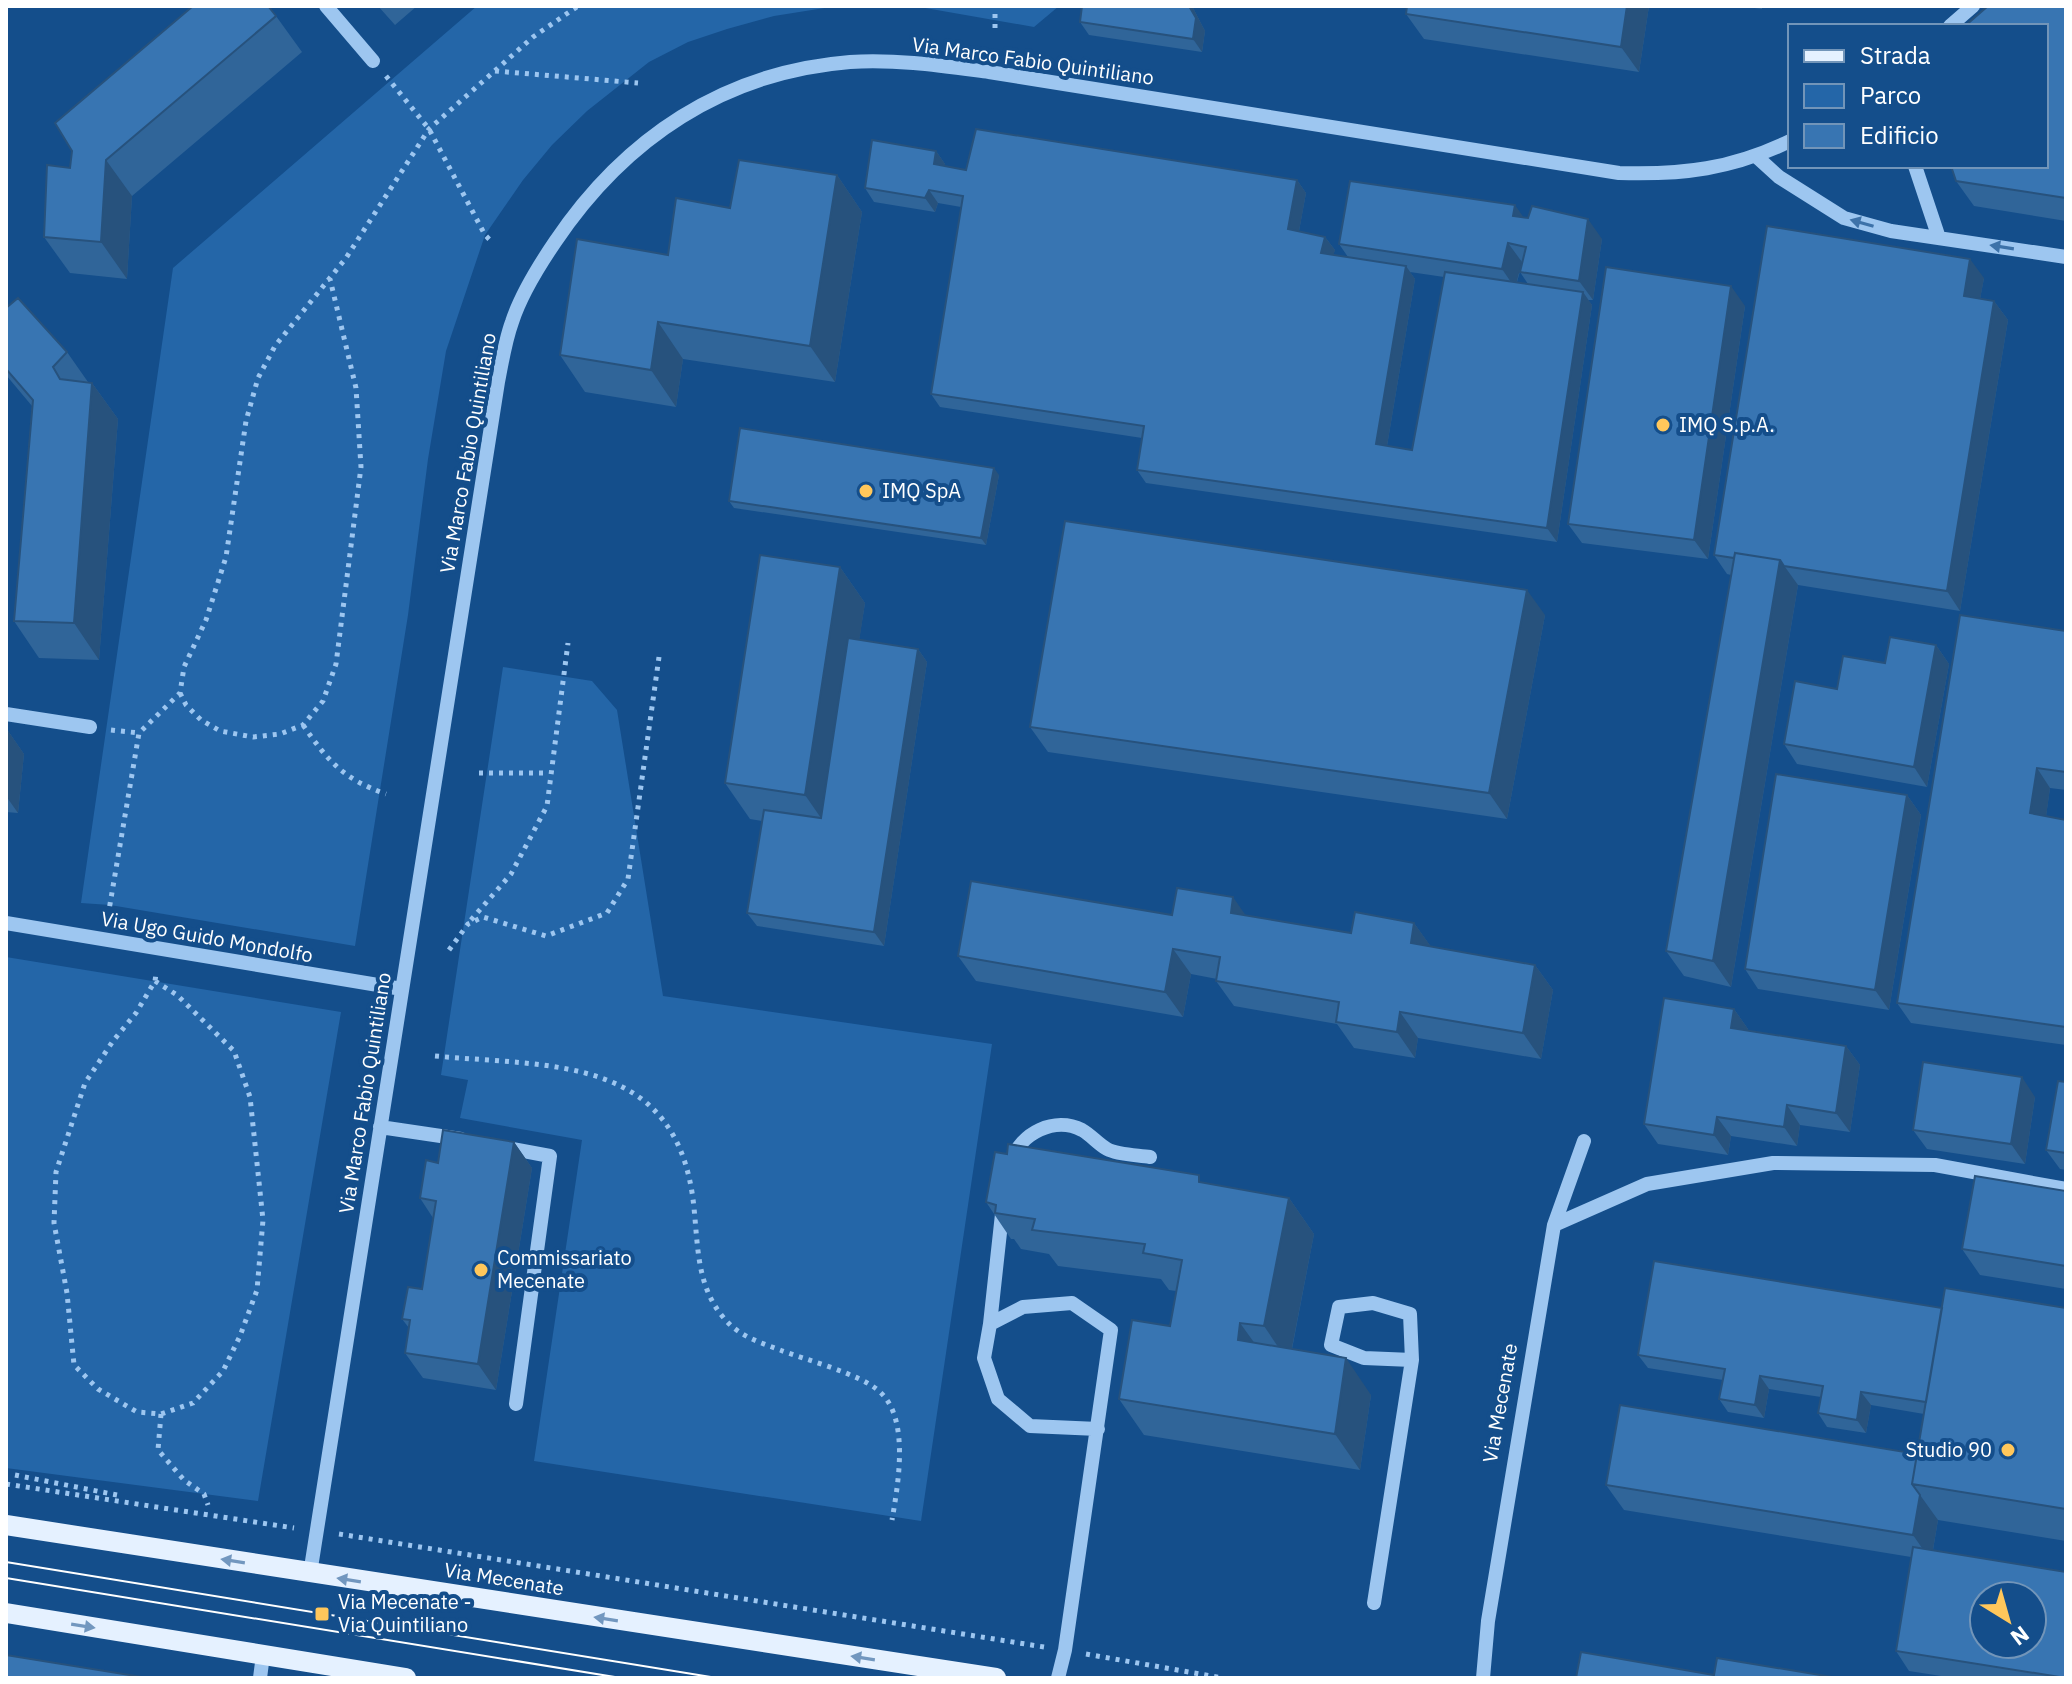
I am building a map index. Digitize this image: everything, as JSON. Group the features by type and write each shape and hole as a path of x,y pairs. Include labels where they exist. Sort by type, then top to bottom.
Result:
{"main road":[{"name":"Via Mecenate","path":"6,1525 996,1678"},
{"path":"6,1613 406,1678"}],"street":[{"path":"326,6 373,61"},
{"path":"1952,24 1973,6"},
{"name":"Via Marco Fabio Quintiliano","path":"310,1574 498,382 512,322 536,271 602,180 648,138 691,110 746,84 797,69 851,62 903,61 989,72 1619,173 1709,170 1757,157 1788,142"},
{"path":"1757,157 1779,177 1844,218 1891,231 2066,257"},
{"path":"1916,168 1939,238"},
{"path":"6,714 90,727"},
{"name":"Via Ugo Guido Mondolfo","path":"6,923 402,989"},
{"path":"1098,1429 1030,1426 998,1399 984,1358 1005,1186 1015,1151 1034,1131 1057,1125 1078,1128 1107,1150 1150,1157"},
{"path":"380,1127 550,1156 516,1404"},
{"name":"Via Mecenate","path":"1483,1678 1488,1621 1554,1225 1584,1141"},
{"path":"1554,1225 1647,1184 1773,1163 1935,1165 2066,1189"},
{"path":"990,1324 1023,1307 1072,1303 1111,1330 1065,1650 1058,1678"},
{"path":"1374,1603 1412,1360 1410,1314 1373,1303 1339,1307 1331,1345 1364,1358 1412,1360"},
{"path":"260,1678 263,1655"}],"path":[{"path":"330,278 356,388 361,467 336,664 323,701 303,725 280,734 253,737 220,731 201,720 186,705 180,693 184,667 206,620 226,557 246,421 258,378 275,346 346,258 429,129 533,37 578,6"},
{"path":"995,6 995,28"},
{"path":"373,61 429,129 485,235 493,243"},
{"path":"495,71 638,83"},
{"path":"449,950 511,874 547,806 568,643"},
{"path":"468,924 483,917 546,936 607,913 628,879 659,657"},
{"path":"108,916 139,733 180,693"},
{"path":"303,725 343,774 386,794"},
{"path":"479,773 549,773"},
{"path":"156,978 234,1051 250,1097 263,1220 257,1290 223,1371 193,1403 161,1414 137,1412 98,1389 74,1365 67,1293 54,1223 56,1172 85,1083 136,1013 156,978"},
{"path":"435,1056 573,1069 619,1083 653,1108 685,1157 693,1191 700,1270 709,1299 725,1321 746,1337 857,1379 881,1392 897,1421 899,1442 892,1520"},
{"path":"161,1414 158,1450 184,1480 204,1494 208,1505"},
{"path":"15,1475 117,1495"},
{"path":"6,1484 286,1526"},
{"path":"344,1535 1223,1678"}],"green space":[{"path":"477,6 837,6 774,16 727,29 688,42 649,62 587,111 552,145 485,235 446,351 355,946 110,905 81,903 173,268"},
{"path":"914,6 1059,6 1034,27"},
{"path":"503,667 592,681 617,710 663,996 992,1044 921,1521 534,1461 582,1140 460,1118 468,1080 441,1075"},
{"path":"6,957 341,1012 258,1501 6,1468"}],"building":[{"path":"193,6 268,6 276,16 106,160 101,242 44,237 47,165 70,168 72,151 55,123"},
{"path":"1082,6 1189,6 1196,18 1193,39 1080,22"},
{"path":"1407,6 1627,6 1621,47 1406,14"},
{"path":"1988,6 2066,6 2066,198 1956,181 1952,168 2048,168 2048,24 1967,24"},
{"path":"976,129 1297,180 1288,229 1325,237 1321,253 1406,266 1376,444 1412,450 1445,272 1583,292 1547,528 1137,470 1144,426 931,394 963,196 929,190 925,198 865,188 872,140 936,151 934,164 966,170"},
{"path":"739,160 837,175 810,346 658,322 651,370 560,355 577,239 668,255 676,198 730,208"},
{"path":"1350,181 1515,205 1513,216 1528,218 1532,206 1588,219 1579,281 1520,272 1526,247 1508,243 1502,269 1339,244"},
{"path":"1767,226 1970,259 1964,296 1994,301 1947,591 1784,566 1780,560 1735,553 1734,558 1714,555"},
{"name":"IMQ S.p.A.","path":"1606,267 1731,286 1694,540 1568,524"},
{"path":"18,298 67,352 53,367 60,379 92,383 74,623 14,621 33,400 6,369 6,308"},
{"name":"IMQ SpA","path":"740,428 994,468 981,538 729,501"},
{"path":"1065,521 1527,590 1489,793 1030,727"},
{"path":"1735,553 1780,560 1713,961 1666,951"},
{"path":"760,555 840,567 805,795 725,783"},
{"path":"1960,615 2066,631 2066,772 2037,768 2030,813 2066,820 2066,1027 1897,1003"},
{"path":"1890,637 1936,645 1914,767 1784,744 1795,681 1837,689 1843,656 1885,663"},
{"path":"848,638 918,649 874,932 747,913 764,810 821,818"},
{"path":"1776,774 1907,795 1875,990 1745,969"},
{"path":"971,881 1172,915 1177,888 1233,897 1231,913 1351,933 1355,912 1414,923 1411,943 1535,965 1523,1033 1400,1012 1397,1032 1336,1022 1339,1002 1216,981 1220,957 1173,949 1165,992 958,956"},
{"path":"1664,998 1734,1009 1731,1028 1846,1046 1836,1113 1787,1105 1784,1127 1717,1117 1714,1135 1644,1124"},
{"path":"1923,1062 2022,1077 2011,1144 1913,1130"},
{"path":"2058,1081 2066,1082 2066,1153 2046,1150"},
{"name":"Commissariato Mecenate","path":"443,1130 514,1142 478,1364 405,1353 410,1320 402,1319 408,1287 422,1289 436,1201 420,1198 426,1160 438,1163"},
{"path":"1008,1144 1199,1175 1199,1182 1289,1198 1264,1326 1240,1323 1238,1340 1346,1358 1335,1434 1119,1399 1132,1320 1170,1326 1182,1260 1143,1253 1145,1244 1032,1230 1035,1219 995,1213 996,1205 986,1202 995,1152 1007,1154"},
{"path":"1975,1176 2066,1191 2066,1266 1962,1249"},
{"path":"1654,1261 1942,1308 1926,1402 1861,1392 1857,1420 1818,1413 1823,1386 1760,1376 1755,1405 1719,1399 1725,1369 1638,1355"},
{"name":"Studio 90","path":"1945,1288 2066,1308 2066,1509 1912,1484"},
{"path":"1620,1405 1917,1454 1912,1484 1920,1495 1913,1535 1606,1485"},
{"path":"1913,1547 2066,1572 2066,1678 1896,1651"},
{"path":"1581,1652 1714,1675 1717,1658 1838,1678 1576,1678"},
{"path":"6,1655 148,1678 6,1678"}],"tram line":[{"path":"6,1562 717,1678"},
{"path":"6,1578 621,1678"}],"place":[{"name":"IMQ S.p.A.","path":"1663,425"},
{"name":"IMQ SpA","path":"866,491"},
{"name":"Commissariato Mecenate","path":"481,1270"},
{"name":"Studio 90","path":"2008,1450"},
{"name":"Via Mecenate - Via Quintiliano","path":"322,1614"}]}
